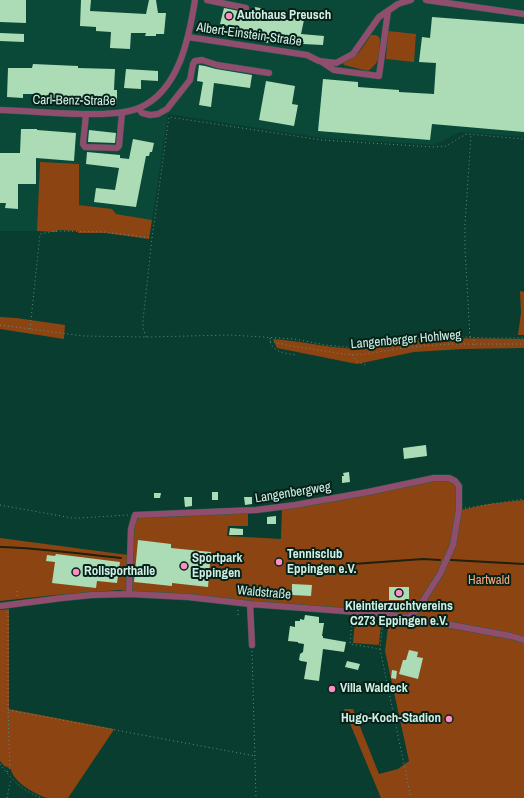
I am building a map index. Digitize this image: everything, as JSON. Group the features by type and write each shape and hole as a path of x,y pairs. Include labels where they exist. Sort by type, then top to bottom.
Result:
{"street":[{"name":"Carl-Benz-Straße","path":"0,110 86,114 122,113 139,109 162,92 178,67 188,37 195,0"},
{"path":"207,0 246,8"},
{"path":"319,61 336,63 353,54 379,17 398,4 411,0"},
{"path":"426,0 524,14"},
{"name":"Albert-Einstein-Straße","path":"188,37 307,55 334,70 379,76 388,11"},
{"path":"139,109 142,113 150,115 158,114 167,109 190,80 195,60 202,60 216,65 269,73"},
{"path":"86,114 83,144 85,147 117,148 119,146 122,113"},
{"name":"Langenbergweg","path":"135,515 256,510 295,505 368,492 434,478 449,478 455,481 459,486 459,509 453,545 440,574 419,606 409,618"},
{"path":"129,594 130,529 135,515"},
{"name":"Waldstraße","path":"0,606 62,598 129,594 190,597 250,604 384,614 495,633 524,640"},
{"path":"250,604 252,645"}],"path":[{"path":"146,337 143,328 143,320 152,238 169,117 322,140 433,147 446,146 466,134 524,139"},
{"path":"470,337 465,224 471,134"},
{"path":"30,329 40,234 55,231 105,232 152,238"},
{"path":"0,325 84,336 146,337 231,335 270,337 346,347 376,346 438,336 524,338"},
{"path":"270,337 272,347 275,350 296,355"},
{"path":"474,338 474,348"},
{"name":"Langenberger Hohlweg","path":"270,341 286,345 352,355 410,347 451,344 524,344"},
{"path":"352,355 358,362 366,366"},
{"path":"459,509 524,499"},
{"path":"0,505 80,518 135,515"},
{"path":"237,602 238,617"},
{"path":"7,772 10,768 8,710 8,605"},
{"path":"352,612 350,644 380,649"},
{"path":"384,614 380,649 411,798"},
{"path":"252,645 256,798"},
{"path":"8,710 255,756"},
{"path":"0,764 11,778 20,786 42,798"},
{"path":"7,798 11,778"}],"shaded area":[{"path":"0,0 524,0 524,137 460,132 433,145 323,138 168,114 152,220 116,214 111,209 79,205 40,162 37,231 0,231"}],"green space":[{"path":"388,31 416,34 414,62 386,59"},
{"path":"371,35 377,36 380,39 379,57 376,64 368,71 344,65 343,63 359,52"},
{"path":"40,162 79,164 79,205 112,209 116,214 152,220 149,239 105,233 78,233 78,231 37,231"},
{"path":"520,291 524,292 524,335 518,335 521,313"},
{"path":"0,317 65,325 64,339 0,329"},
{"path":"438,338 524,339 524,348 462,349 414,352 357,364 277,348 273,339 357,349"},
{"name":"Hartwald","path":"433,479 446,479 451,480 454,483 458,491 461,510 489,504 524,500 524,798 381,798 344,709 353,709 379,774 398,769 409,761 385,651 389,620 343,609 133,593 120,590 0,601 0,538 128,555 133,527 139,516 248,512 248,526 228,526 227,536 281,539 282,508"},
{"path":"9,609 9,709 114,729 68,798 43,797 20,783 12,774 11,769 4,766 0,761 0,610"},
{"path":"355,622 381,624 379,645 353,643"}],"building":[{"path":"0,0 26,0 26,23 0,22"},
{"path":"81,0 91,0 90,11 146,14 149,0 156,0 158,13 166,13 164,34 145,36 146,33 131,33 130,49 110,48 111,32 96,31 96,27 80,26"},
{"path":"255,7 265,9 264,15 292,21 292,18 304,20 301,34 324,36 323,45 303,44 304,42 270,35 268,43 249,39 251,32 220,24 224,8 254,14"},
{"path":"432,17 524,24 524,132 432,124 430,140 318,131 323,79 358,82 358,87 399,90 399,92 434,94 436,63 419,62 422,37 430,38"},
{"path":"0,33 24,34 24,42 0,41"},
{"path":"33,64 78,66 78,68 115,69 114,90 117,90 117,104 37,100 37,94 23,94 23,98 7,97 8,68 32,68"},
{"path":"199,65 252,75 250,88 214,83 211,107 199,105 203,82 197,81"},
{"path":"126,69 158,71 158,81 141,80 141,89 124,88"},
{"path":"266,81 295,86 292,104 298,105 294,126 259,120"},
{"path":"21,129 76,133 74,161 36,158 36,184 18,184 18,209 5,208 6,203 0,203 0,153 20,153"},
{"path":"89,130 116,133 115,143 88,142"},
{"path":"133,139 154,143 152,152 150,152 149,156 146,156 136,207 94,202 96,188 115,190 119,168 86,164 87,152 120,155 120,158 129,159"},
{"path":"426,445 427,456 404,459 403,448"},
{"path":"349,472 350,482 342,483 342,476 344,476 343,473"},
{"path":"212,492 218,492 218,500 212,500"},
{"path":"154,493 161,493 160,498 154,498"},
{"path":"184,497 192,497 192,506 185,507"},
{"path":"244,497 252,497 252,504 245,505"},
{"path":"276,516 276,524 267,524 267,517"},
{"path":"230,528 243,529 243,535 229,535"},
{"name":"Sportpark Eppingen","path":"138,540 171,544 171,548 211,552 208,587 172,583 172,586 134,582"},
{"name":"Rollsporthalle","path":"56,554 120,562 117,583 97,581 96,588 52,583 55,562 46,561 47,555 55,556"},
{"path":"292,584 312,585 311,596 292,595"},
{"name":"Kleintierzuchtvereins C273 Eppingen e.V.","path":"389,587 409,587 409,600 389,600"},
{"path":"305,615 319,617 319,623 324,623 323,638 346,642 344,652 323,649 319,681 304,679 307,662 299,660 300,654 303,652 304,644 288,641 290,626 295,627 295,621 300,621 300,619 304,620"},
{"path":"409,650 418,652 417,657 423,658 418,679 399,674 403,660 406,660"},
{"path":"347,661 360,664 358,670 345,667"},
{"path":"392,670 397,671 396,679 391,678"}],"waterway":[{"path":"0,547 121,558"},
{"path":"353,564 423,559 440,560"},
{"path":"451,560 524,564"}],"place":[{"name":"Autohaus Preusch","path":"229,16"},
{"name":"Tennisclub Eppingen e.V.","path":"279,562"},
{"name":"Sportpark Eppingen","path":"184,566"},
{"name":"Rollsporthalle","path":"76,572"},
{"name":"Kleintierzuchtvereins C273 Eppingen e.V.","path":"399,593"},
{"name":"Villa Waldeck","path":"332,689"},
{"name":"Hugo-Koch-Stadion","path":"449,719"}]}
